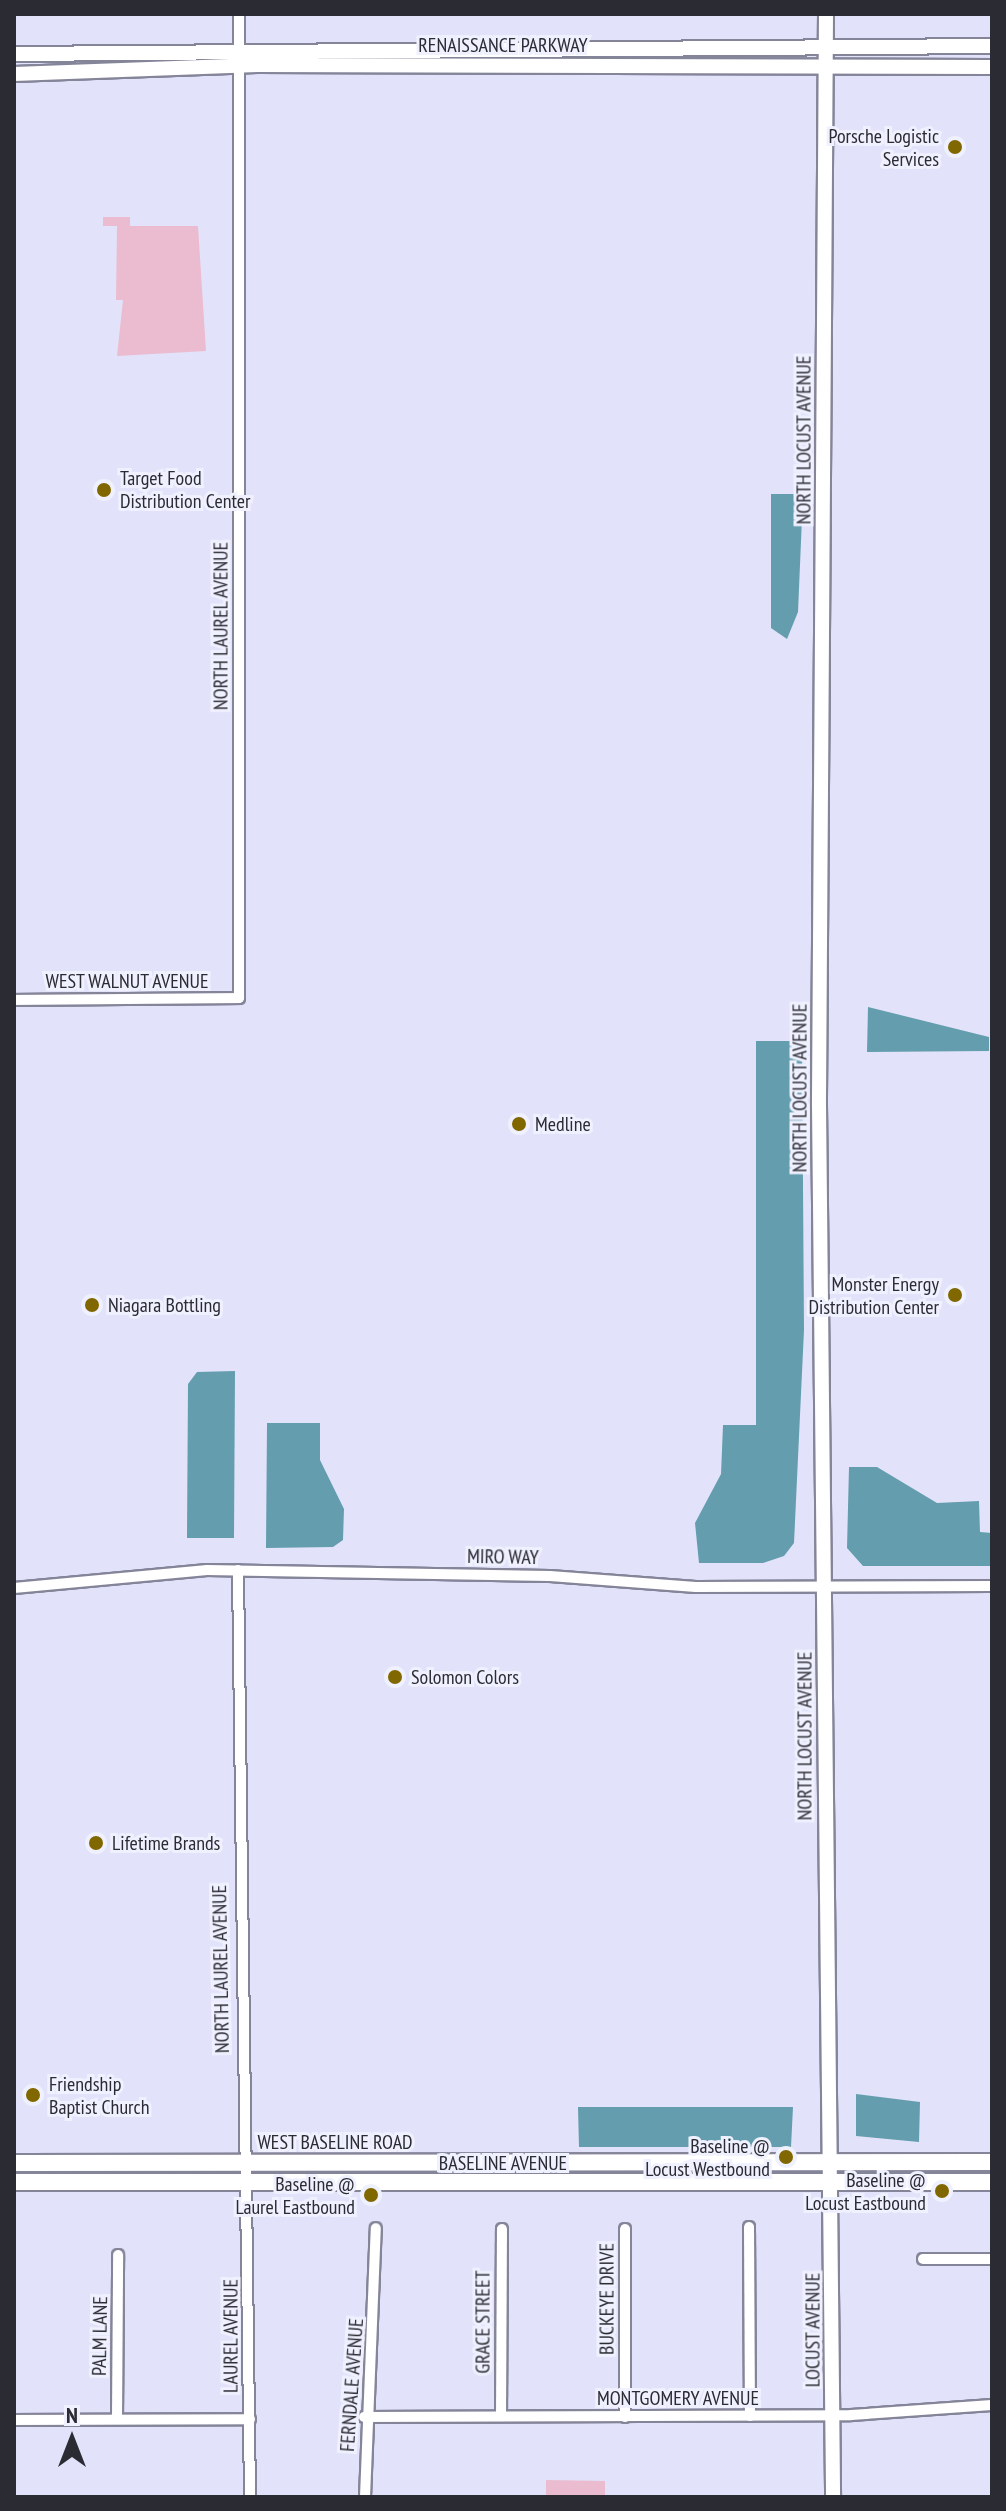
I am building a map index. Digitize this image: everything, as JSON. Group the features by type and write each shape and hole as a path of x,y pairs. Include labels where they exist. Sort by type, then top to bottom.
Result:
{"main road":[{"name":"WEST BASELINE ROAD","path":"14,2163 248,2173 992,2162"},
{"name":"BASELINE AVENUE","path":"14,2182 248,2173 831,2184 992,2182"}],"street":[{"name":"NORTH LAUREL AVENUE","path":"239,14 239,998"},
{"name":"NORTH LOCUST AVENUE","path":"826,14 819,1090 831,2163"},
{"name":"RENAISSANCE PARKWAY","path":"14,54 240,47 992,46"},
{"name":"RENAISSANCE PARKWAY","path":"14,74 241,65 992,67"},
{"name":"WEST WALNUT AVENUE","path":"14,1000 239,998"},
{"name":"NORTH LAUREL AVENUE","path":"238,1570 240,2057 248,2173"},
{"name":"MIRO WAY","path":"14,1588 238,1570 825,1586 992,1586"},
{"name":"LOCUST AVENUE","path":"831,2163 833,2497"},
{"name":"LAUREL AVENUE","path":"248,2173 250,2497"},
{"path":"749,2227 750,2416"},
{"name":"FERNDALE AVENUE","path":"365,2497 364,2417 373,2376 376,2228"},
{"name":"GRACE STREET","path":"501,2416 502,2229"},
{"name":"BUCKEYE DRIVE","path":"625,2229 625,2417"},
{"name":"PALM LANE","path":"117,2418 118,2255"},
{"path":"923,2259 992,2259"},
{"name":"MONTGOMERY AVENUE","path":"364,2417 750,2416 992,2405"},
{"path":"14,2420 250,2419"}],"shaded area":[{"path":"103,217 130,217 130,226 198,226 206,351 117,356 123,300 116,300 117,226 103,226"},
{"path":"546,2480 605,2481 605,2497 546,2497"}],"water":[{"path":"771,494 803,494 798,612 787,639 771,628"},
{"path":"868,1007 989,1037 989,1051 867,1052"},
{"path":"756,1041 802,1041 804,1330 794,1543 784,1556 763,1563 699,1563 695,1523 721,1474 723,1425 756,1425"},
{"path":"235,1371 234,1538 187,1538 188,1384 197,1372"},
{"path":"267,1423 320,1423 320,1460 344,1509 343,1540 333,1547 266,1548"},
{"path":"849,1467 877,1467 937,1503 979,1501 980,1532 992,1533 992,1566 863,1566 847,1548"},
{"path":"856,2094 920,2102 919,2142 856,2136"},
{"path":"578,2107 793,2107 791,2147 579,2147"}],"place":[{"name":"Porsche Logistic Services","path":"955,147"},
{"name":"Target Food Distribution Center","path":"104,490"},
{"name":"Medline","path":"519,1124"},
{"name":"Monster Energy Distribution Center","path":"955,1295"},
{"name":"Niagara Bottling","path":"92,1305"},
{"name":"Solomon Colors","path":"395,1677"},
{"name":"Lifetime Brands","path":"96,1843"},
{"name":"Friendship Baptist Church","path":"33,2095"},
{"name":"Baseline @ Locust Westbound","path":"786,2157"},
{"name":"Baseline @ Locust Eastbound","path":"942,2191"},
{"name":"Baseline @ Laurel Eastbound","path":"371,2195"}]}
